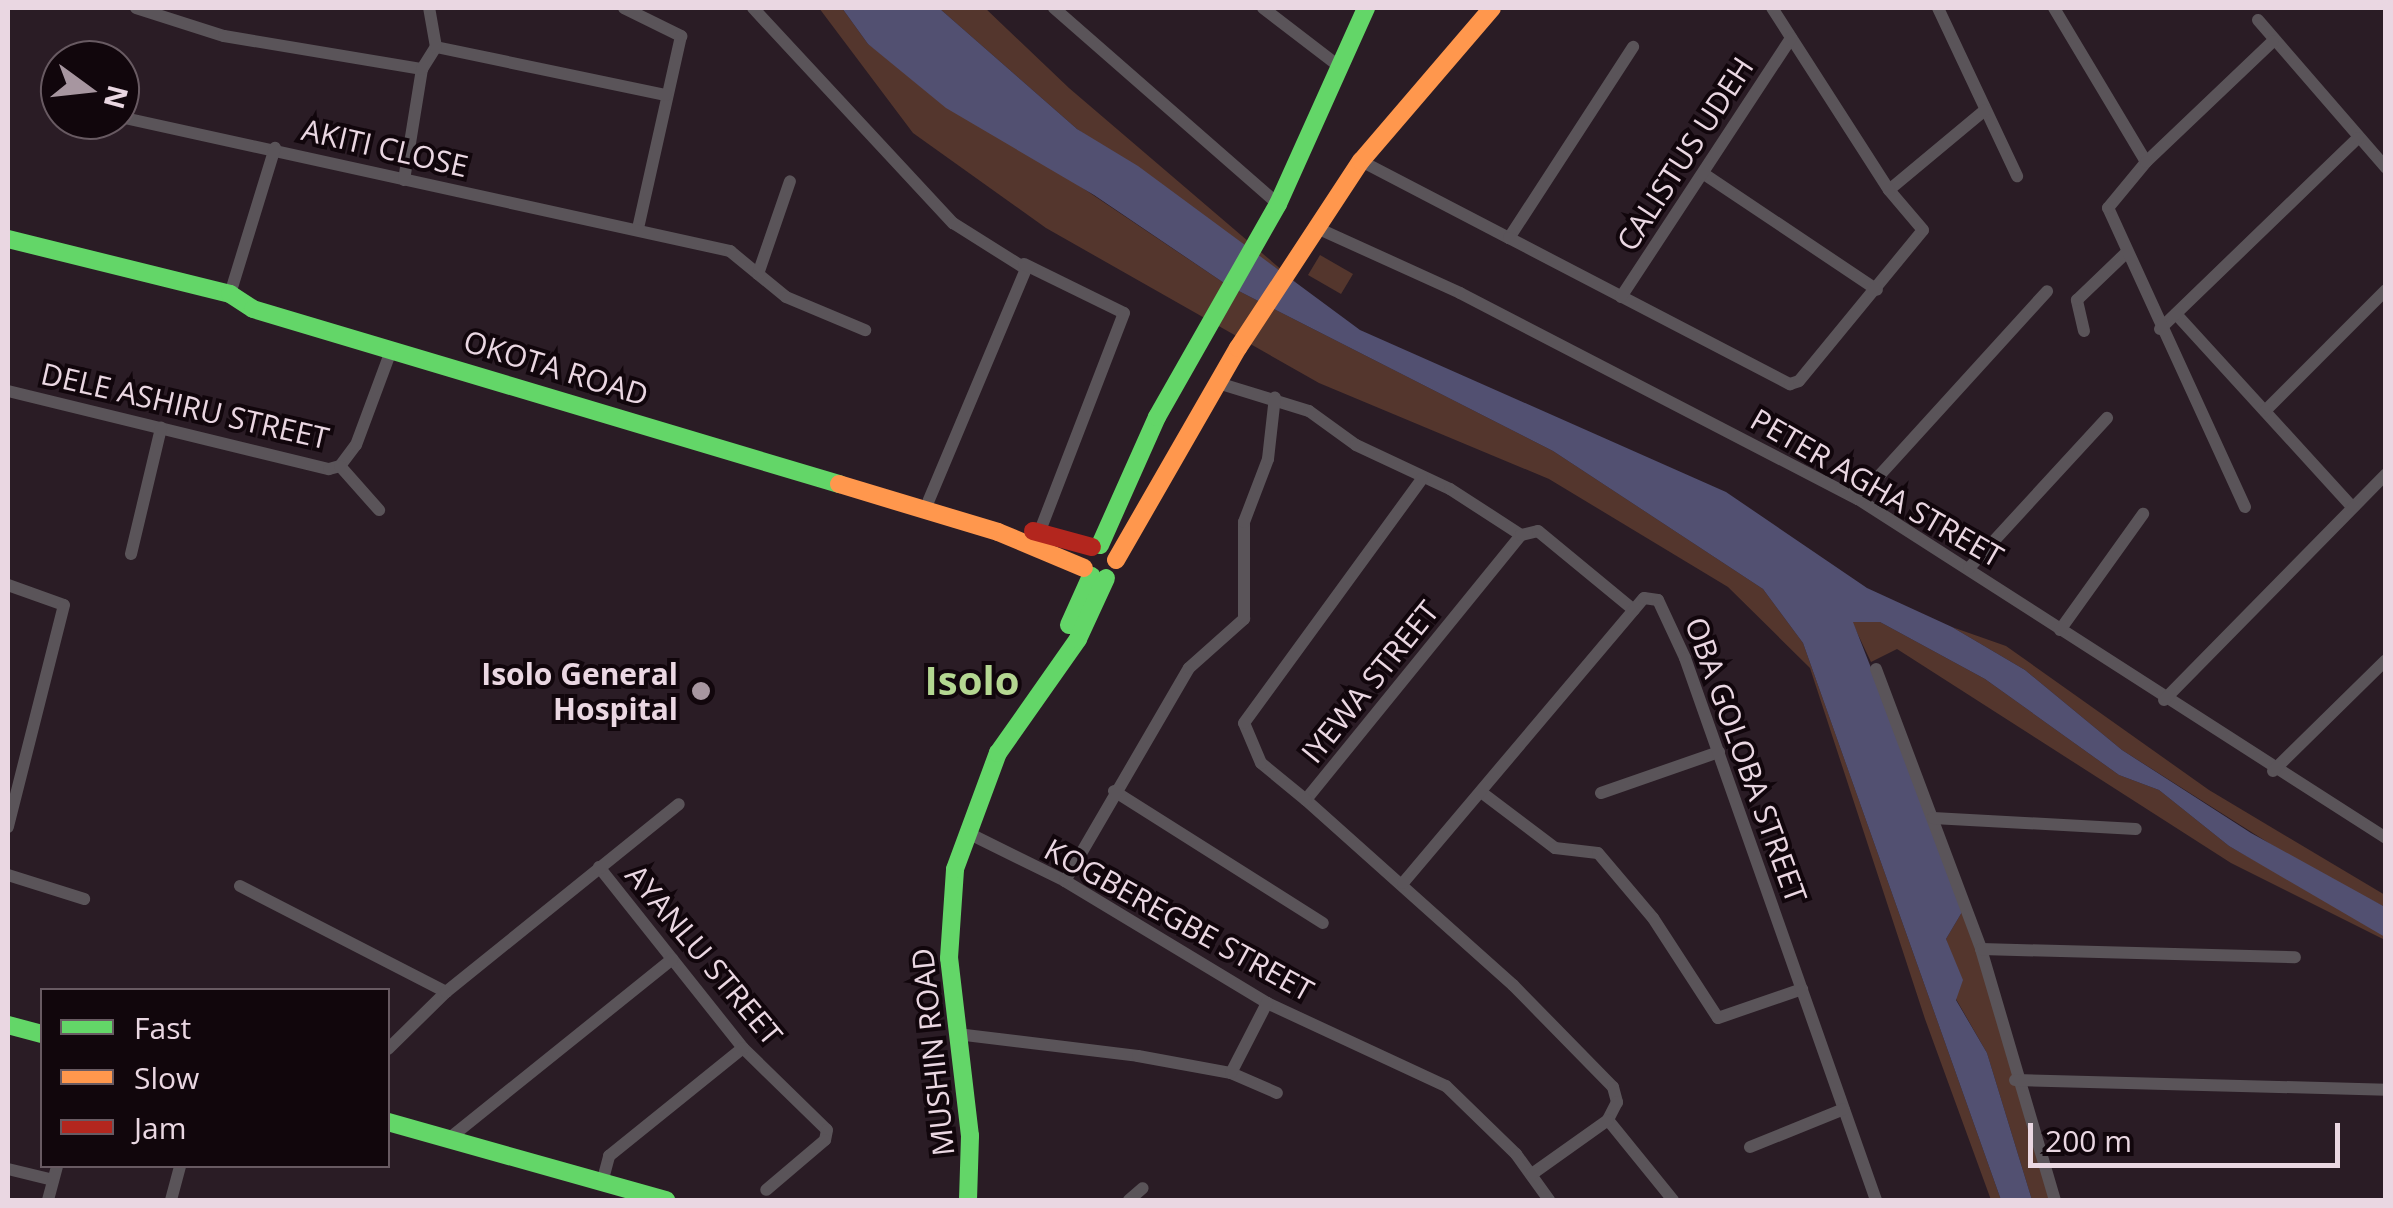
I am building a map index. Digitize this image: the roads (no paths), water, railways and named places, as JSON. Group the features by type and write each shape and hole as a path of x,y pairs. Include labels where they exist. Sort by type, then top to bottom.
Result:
{"main road":[{"path":"1094,574 1096,546 1157,416 1273,209 1366,8"},
{"path":"1094,574 1116,560 1238,348 1361,161 1492,8"},
{"name":"OKOTA ROAD","path":"9,245 230,294 253,308 998,532 1094,574"},
{"path":"230,294 490,364 929,500 1096,546 1116,560"},
{"name":"MUSHIN ROAD","path":"968,1200 970,1136 949,914 966,832 998,754 1078,639 1094,574"},
{"name":"MUSHIN ROAD","path":"958,1200 960,1136 938,957 946,866 966,794 1065,632 1094,574"},
{"path":"8,1025 40,1033"},
{"path":"390,1122 603,1179 666,1200"}],"street":[{"path":"136,8 224,36 422,69"},
{"path":"404,180 422,69 436,47 430,8"},
{"path":"624,8 681,36 638,229"},
{"path":"753,8 953,223 1024,264 1124,313 1039,533"},
{"path":"1054,8 1273,209"},
{"path":"1263,8 1340,67"},
{"path":"1361,161 1790,384 1806,375 1923,230 1888,190 1772,8"},
{"path":"1939,8 2017,176"},
{"path":"2054,8 2146,162"},
{"path":"2258,20 2386,168"},
{"name":"CALISTUS UDEH","path":"1620,296 1704,174 1790,38"},
{"path":"2244,507 2108,208 2146,162 2273,40"},
{"path":"436,47 666,96"},
{"path":"1510,238 1633,47"},
{"path":"1888,190 1984,110"},
{"name":"AKITI CLOSE","path":"140,121 730,252 786,296 866,330"},
{"path":"2160,329 2358,138"},
{"path":"230,294 275,148"},
{"path":"1704,174 1877,290"},
{"path":"758,274 790,181"},
{"name":"PETER AGHA STREET","path":"1313,234 1460,293 1858,498 2164,700 2386,838"},
{"path":"2084,331 2077,300 2126,253"},
{"path":"929,500 1012,312 1024,264"},
{"path":"2264,411 2386,290"},
{"path":"1858,498 2048,291"},
{"path":"2176,314 2352,507"},
{"name":"DELE ASHIRU STREET","path":"8,391 340,466 356,445 392,348"},
{"path":"1218,383 1252,398 1275,397 1422,479 1450,489 1522,536 1538,530 1634,610 1402,882"},
{"path":"1065,881 1114,790 1189,668 1244,619 1244,522 1268,460 1275,397"},
{"path":"1969,568 2107,418"},
{"path":"131,554 161,428"},
{"path":"340,466 379,510"},
{"path":"2164,700 2386,474"},
{"path":"1306,800 1261,764 1244,723 1422,479"},
{"path":"2060,630 2143,514"},
{"name":"IYEWA STREET","path":"1522,536 1306,800 1402,882 1613,1088 1617,1102 1608,1120"},
{"path":"8,585 64,605 8,827"},
{"name":"OBA GOLOBA STREET","path":"1634,610 1650,596 1658,600 1719,752 1876,1200"},
{"path":"2273,770 2380,674 2386,660"},
{"path":"1876,669 1982,950 2015,1080 2055,1200"},
{"path":"1601,792 1719,752"},
{"path":"1114,790 1324,923"},
{"path":"1481,792 1555,848 1598,853 1653,918 1718,1018 1802,989"},
{"path":"390,1047 446,992 678,804"},
{"path":"1933,818 2136,830"},
{"name":"KOGBEREGBE STREET","path":"966,832 1065,881 1267,1004 1446,1086 1532,1174 1549,1200"},
{"name":"AYANLU STREET","path":"599,866 744,1048 816,1114 827,1130 824,1140 766,1190"},
{"path":"8,875 84,899"},
{"path":"240,886 446,992"},
{"path":"1982,950 2295,957"},
{"path":"450,1137 672,959"},
{"path":"1231,1074 1267,1004"},
{"path":"958,1034 1077,1046 1231,1074 1276,1093"},
{"path":"603,1179 609,1156 744,1048"},
{"path":"2015,1080 2386,1090"},
{"path":"1750,1147 1844,1110"},
{"path":"1532,1174 1608,1120 1673,1200"},
{"path":"171,1200 179,1168"},
{"path":"8,1170 55,1173 48,1200"},
{"path":"1130,1200 1143,1188"}],"place":[{"name":"Isolo General Hospital","path":"701,691"}],"district":[{"name":"Isolo","path":"972,680"}]}
